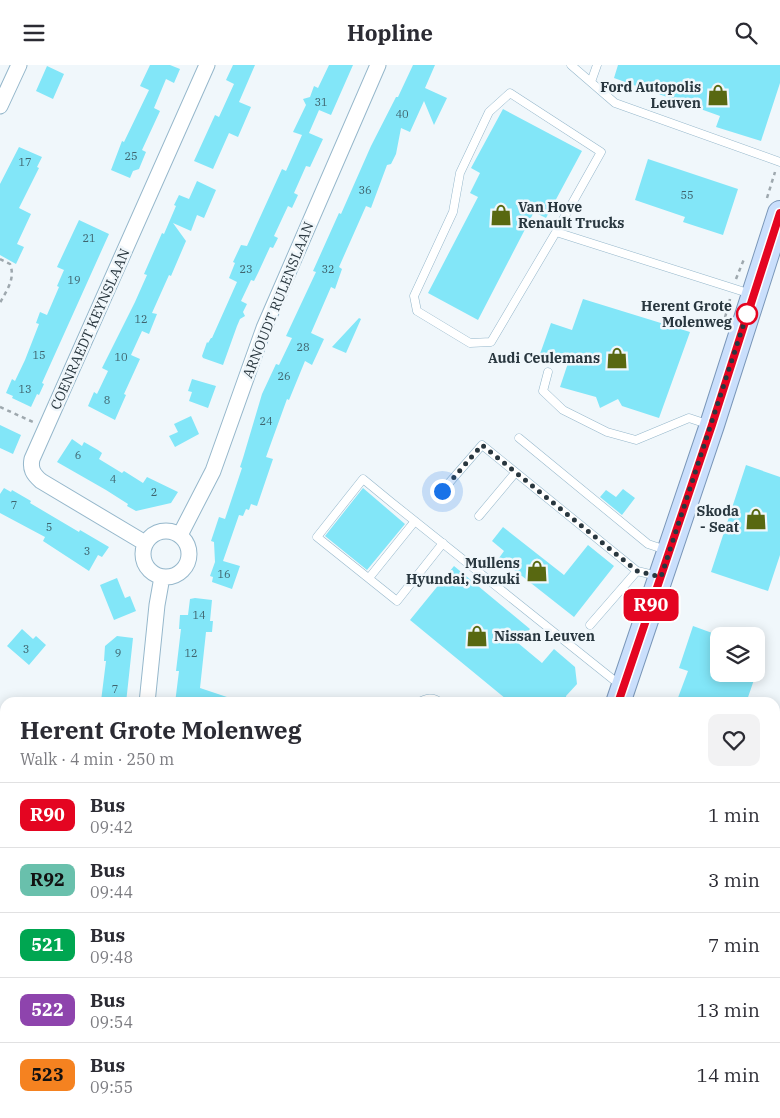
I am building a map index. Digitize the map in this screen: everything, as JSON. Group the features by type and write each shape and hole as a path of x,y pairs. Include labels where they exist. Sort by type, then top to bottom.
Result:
{"main road":[{"path":"620,695 670,551 778,223"}],"street":[{"path":"0,106 19,65"},
{"name":"COENRAEDT KEYNSLAAN","path":"144,543 41,481 34,475 31,467 32,459 207,65"},
{"name":"ARNOUDT RULENSLAAN","path":"180,535 213,471 264,328 378,65"},
{"path":"168,530 180,535 189,548 187,563 177,575 162,577 155,575 145,565 142,558 144,543 154,533 161,531 168,530"},
{"path":"148,697 157,605 162,577"}],"lane":[{"path":"572,65 615,103 780,162"},
{"path":"592,82 597,65"},
{"path":"510,93 601,152 556,232 491,342 470,343 418,311 414,296 453,211 460,173 489,112 510,93"},
{"path":"556,232 753,295"},
{"path":"548,372 543,391 563,410 607,432 636,441 689,418 712,425"},
{"path":"519,438 648,544 670,551"},
{"path":"442,491 482,445 637,571 661,577"},
{"path":"478,515 516,473"},
{"path":"443,543 397,601 317,537 363,479 443,543 620,695"},
{"path":"369,578 415,521"},
{"path":"590,625 637,571"}],"path":[{"path":"0,259 10,264 12,280 0,303"},
{"path":"0,407 46,428"}],"building":[{"path":"150,65 170,65 180,69 174,83 166,79 154,108 160,111 142,150 146,152 139,169 133,171 130,178 111,170 122,141 124,142 149,90 140,86"},
{"path":"233,65 255,65 239,102 251,107 238,137 229,133 213,169 194,161 215,115 219,117 234,84 226,80"},
{"path":"329,65 353,65 331,115 319,110 309,133 323,139 310,167 306,166 294,193 298,195 292,208 288,206 274,236 278,238 273,248 270,247 254,281 251,280 241,301 247,304 243,312 245,316 240,319 223,365 203,358 207,342 212,338 237,282 229,278 235,263 233,262 241,245 247,246 282,169 286,171 302,135 293,132 306,105 303,99 310,97 314,86 318,88"},
{"path":"413,65 435,65 425,88 447,98 434,125 424,101 410,132 401,128 396,154 391,164 387,165 371,208 366,206 339,267 342,269 335,289 331,287 311,333 324,339 312,365 305,361 289,400 287,399 266,457 273,459 257,506 251,504 249,510 246,509 243,516 239,515 223,561 240,566 232,589 212,582 213,577 210,576 215,562 214,542 211,541 219,517 225,519 242,468 240,467 262,394 276,364 279,365 292,338 286,336 316,272 313,271 339,213 341,214 371,146"},
{"name":"Ford Autopolis Leuven","path":"618,65 780,65 780,83 761,141 716,127 720,116 614,78"},
{"path":"47,66 64,74 53,99 36,91"},
{"name":"Van Hove Renault Trucks","path":"503,109 582,151 546,218 534,212 478,320 428,293 478,197 470,193 480,173 471,168"},
{"path":"19,147 42,157 37,167 39,168 19,208 31,214 17,244 24,247 16,264 0,255 0,184"},
{"path":"648,159 738,189 723,235 683,222 685,217 635,200"},
{"path":"197,181 216,190 204,218 197,215 191,231 173,223 186,241 152,313 157,314 149,334 142,331 131,355 140,359 124,394 126,395 115,420 88,406 94,392 97,394 108,371 102,368 147,275 144,274 162,233 164,234 176,206 174,205 179,195 189,199"},
{"path":"79,220 109,234 42,383 44,384 31,407 6,393 12,379 15,381 25,360 39,324 36,323 40,312 47,315 59,287 57,286 64,270 57,267"},
{"name":"Audi Ceulemans","path":"583,299 690,332 659,418 622,406 618,399 600,408 596,397 560,387 568,363 540,354 551,323 572,330"},
{"path":"359,318 361,319 346,353 332,347"},
{"path":"192,379 216,386 208,408 189,401 192,392 188,391"},
{"path":"191,416 199,434 175,447 169,436 178,432 174,424"},
{"path":"0,425 21,435 13,454 0,448"},
{"path":"72,439 82,446 84,442 98,450 102,453 99,459 122,473 124,471 143,483 147,477 178,492 171,503 136,511 106,490 57,462"},
{"name":"Skoda - Seat","path":"746,465 780,477 780,555 768,591 711,572"},
{"path":"4,488 11,492 12,490 79,532 80,530 109,547 102,557 98,555 89,571 43,541 45,537 0,513 0,494"},
{"path":"363,488 405,524 367,570 325,536"},
{"path":"623,489 635,498 622,515 600,497 606,490 616,497"},
{"name":"Mullens Hyundai, Suzuki","path":"503,527 564,575 588,545 614,566 574,617 499,558 504,551 492,541"},
{"name":"Nissan Leuven","path":"454,566 530,629 518,643 542,663 554,649 575,667 577,684 566,697 504,697 410,620"},
{"path":"117,578 125,598 130,596 136,611 114,620 100,585"},
{"path":"190,599 212,600 210,621 213,621 212,632 206,632 200,688 227,697 176,697 179,671 176,671 181,629 179,629 180,615 188,615"},
{"path":"693,626 710,632 710,682 753,682 748,697 678,697 688,671 679,668"},
{"path":"22,629 33,639 36,636 46,645 29,665 7,646"},
{"path":"117,636 133,638 127,697 102,697 106,661 104,661 105,646"}],"bus line":[{"name":"R90","path":"620,697 712,425 780,213"}],"place":[{"name":"Ford Autopolis Leuven","path":"718,95"},
{"name":"Van Hove Renault Trucks","path":"501,215"},
{"name":"Herent Grote Molenweg","path":"747,314"},
{"name":"Audi Ceulemans","path":"617,358"},
{"name":"Skoda - Seat","path":"756,519"},
{"name":"Mullens Hyundai, Suzuki","path":"537,571"},
{"name":"Nissan Leuven","path":"477,636"}],"route":[{"path":"442,491 482,445 637,571 661,577 747,314"}]}
